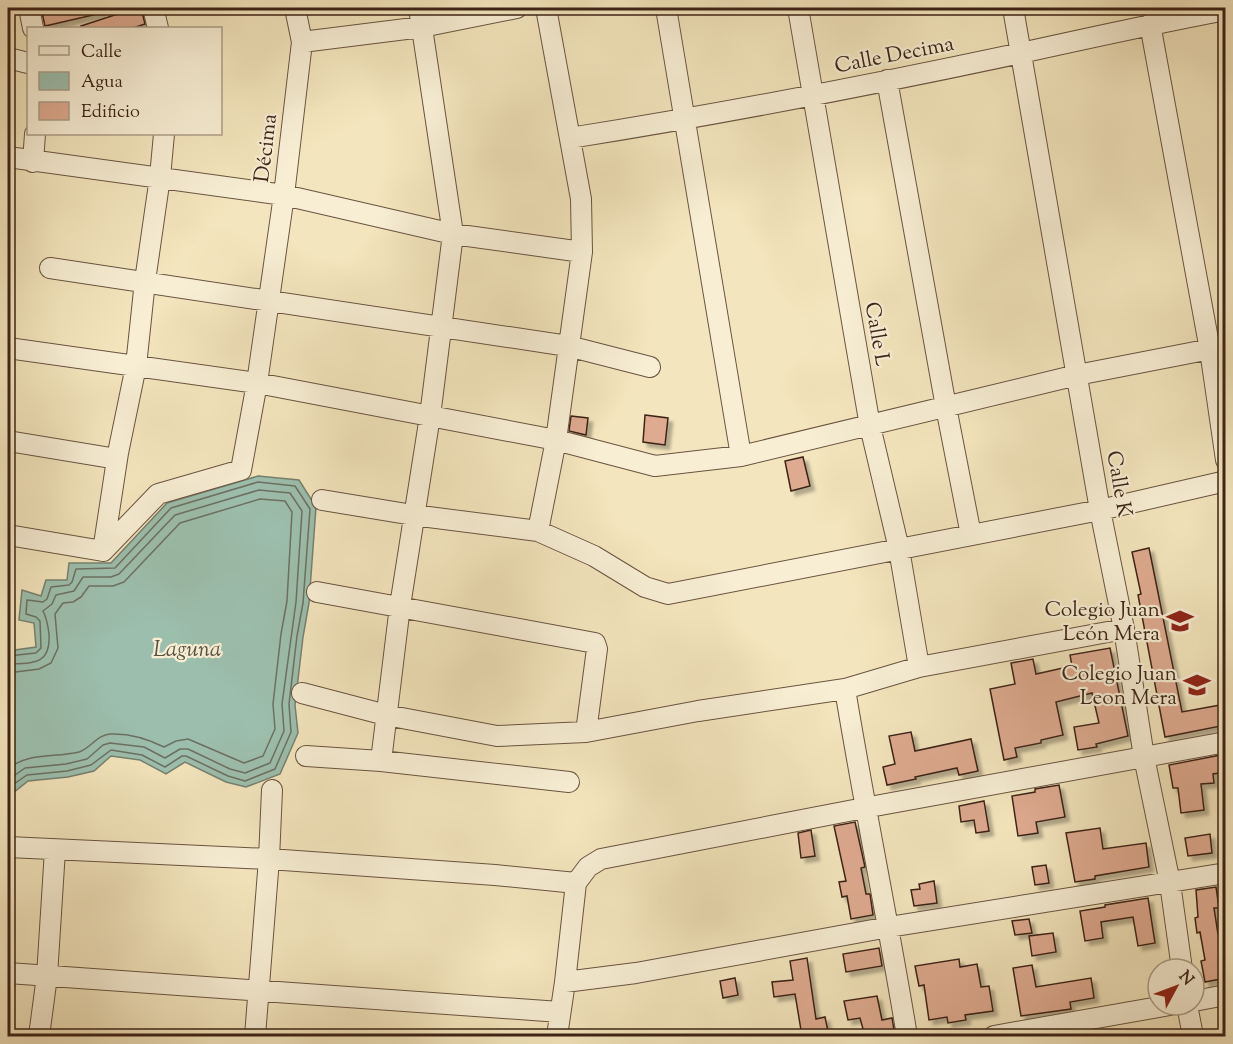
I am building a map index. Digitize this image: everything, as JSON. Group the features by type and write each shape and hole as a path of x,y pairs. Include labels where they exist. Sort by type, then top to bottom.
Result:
{"street":[{"path":"29,8 33,27"},
{"path":"153,8 158,27"},
{"name":"Décima","path":"8,157 284,195 302,42 296,8"},
{"path":"302,42 420,17 517,8"},
{"path":"538,531 556,440 582,252 581,199 546,8"},
{"path":"666,8 741,456"},
{"name":"Calle L","path":"798,8 870,426 899,549 920,667"},
{"name":"Calle K","path":"1013,8 1100,510 1124,629 1144,757 1170,883 1180,957"},
{"name":"Calle Decima","path":"570,138 685,120 1226,10"},
{"path":"381,761 400,606 430,416 453,234 420,17"},
{"path":"1150,24 1218,348 1226,460"},
{"path":"8,58 27,63"},
{"path":"887,80 971,535"},
{"path":"33,162 35,135"},
{"path":"103,551 117,459 136,366 164,135"},
{"path":"103,551 158,494 241,470 257,383 284,195 453,234 582,252"},
{"path":"50,268 568,346 650,367"},
{"path":"8,348 257,383 556,440 655,466 741,456 1077,375 1218,348"},
{"path":"8,441 117,459"},
{"path":"322,500 413,515 538,531 594,556 645,587 668,594 1100,510 1226,481"},
{"path":"8,536 103,551"},
{"path":"317,592 595,643 597,649 586,732"},
{"path":"302,693 386,715 497,736 586,732 698,711 845,689 920,667 1124,629"},
{"path":"845,689 864,808 889,927 907,1036"},
{"path":"557,1036 576,883 588,867 602,859 864,808 1226,742"},
{"path":"306,756 381,761 569,782"},
{"path":"255,1036 269,859 272,789"},
{"path":"8,847 269,859 576,883"},
{"path":"39,1036 47,976 55,850"},
{"path":"565,982 648,971 889,927 1226,873"},
{"path":"8,973 560,1012"},
{"path":"1206,999 1226,995"},
{"path":"993,1036 1146,1009"},
{"path":"1189,1017 1193,1036"}],"water":[{"name":"Laguna","path":"258,476 299,480 316,507 309,603 295,705 298,733 280,774 246,787 226,782 185,762 166,774 140,760 111,756 94,771 68,777 28,781 13,793 8,794 8,651 36,647 34,623 19,620 22,590 41,596 46,580 67,580 69,563 111,563 167,503"}],"building":[{"path":"41,8 101,8 102,13 45,26"},
{"path":"136,8 141,8 145,24 136,27 81,26"},
{"path":"645,415 668,418 665,445 643,442"},
{"path":"571,416 588,418 586,435 569,431"},
{"path":"803,457 810,486 791,491 785,461"},
{"path":"1149,548 1182,712 1226,704 1226,725 1165,737 1132,552"},
{"path":"1110,648 1128,736 1096,744 1097,747 1078,750 1074,727 1099,723 1092,693 1056,702 1063,735 1041,740 1041,743 1015,748 1017,757 1004,760 990,689 1015,684 1011,663 1033,659 1036,674 1072,666 1070,655"},
{"path":"911,732 915,751 971,739 978,771 959,775 957,768 887,785 883,767 895,764 889,736"},
{"path":"1226,754 1226,772 1213,774 1214,783 1201,784 1204,810 1181,813 1178,788 1173,788 1169,765"},
{"path":"1059,785 1065,817 1036,822 1038,833 1018,836 1012,796"},
{"path":"984,801 989,831 976,833 974,820 961,822 959,806"},
{"path":"855,822 865,867 861,868 866,894 870,894 873,915 851,919 847,896 842,897 839,882 846,881 834,826"},
{"path":"1100,828 1103,849 1146,843 1149,867 1095,876 1095,879 1075,882 1066,833"},
{"path":"811,830 815,856 801,858 798,833"},
{"path":"1210,834 1212,853 1188,856 1185,838"},
{"path":"1046,865 1049,883 1035,885 1032,867"},
{"path":"934,881 937,903 914,906 911,890 920,889 919,884"},
{"path":"1216,887 1219,908 1214,908 1218,934 1222,933 1226,955 1226,978 1206,982 1206,957 1200,932 1197,933 1195,918 1198,917 1196,890"},
{"path":"1148,898 1155,943 1138,946 1133,917 1101,922 1103,938 1085,941 1080,911"},
{"path":"1029,919 1032,933 1015,935 1012,921"},
{"path":"1053,933 1056,952 1032,956 1029,936"},
{"path":"879,948 882,966 846,972 843,954"},
{"path":"807,958 816,1019 825,1017 829,1036 802,1036 795,994 774,997 772,982 793,980 790,961"},
{"path":"959,959 960,967 977,964 981,987 989,986 993,1011 965,1015 966,1020 948,1023 947,1017 929,1020 924,985 919,986 915,966"},
{"path":"1032,965 1036,987 1091,978 1094,998 1070,1002 1071,1009 1021,1016 1013,968"},
{"path":"735,978 738,995 723,998 720,981"},
{"path":"877,996 882,1020 892,1018 895,1036 865,1036 860,1018 848,1020 844,1001"}],"place":[{"name":"Colegio Juan León Mera","path":"1180,621"},
{"name":"Colegio Juan Leon Mera","path":"1197,685"}]}
